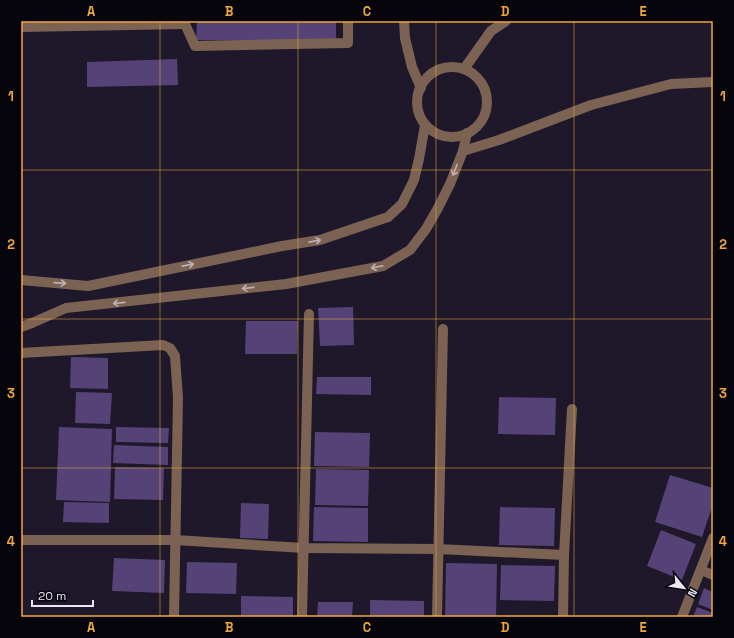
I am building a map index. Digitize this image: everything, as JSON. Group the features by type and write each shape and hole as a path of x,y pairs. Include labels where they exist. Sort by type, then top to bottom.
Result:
{"street":[{"path":"21,27 185,22 195,46 317,44 348,43 348,21"},
{"path":"404,21 405,38 412,67 421,88"},
{"path":"464,69 491,30 506,21"},
{"path":"453,67 464,69 474,75 482,85 486,94 486,106 483,117 477,126 467,133 456,136 445,136 434,132 425,125 419,115 417,104 418,93 421,88 423,82 431,74 441,69 453,67"},
{"path":"463,151 499,140 591,104 671,84 713,82"},
{"path":"21,280 88,286 320,240 388,218 402,204 414,180 425,125"},
{"path":"21,327 66,308 286,284 383,266 410,250 426,230 450,184 463,151 467,133"},
{"path":"302,617 309,314"},
{"path":"437,617 443,329"},
{"path":"21,353 163,345 170,348 176,356 178,398 174,617"},
{"path":"563,617 564,555 572,409"},
{"path":"682,617 713,538"},
{"path":"21,540 176,540 304,548 438,549 564,555"},
{"path":"701,570 713,574"}],"building":[{"path":"197,21 336,21 336,42 196,40"},
{"path":"177,59 178,85 87,87 87,62"},
{"path":"353,307 354,345 320,346 318,308"},
{"path":"246,321 298,321 297,354 245,354"},
{"path":"71,357 108,358 108,389 70,388"},
{"path":"317,377 371,377 371,395 316,394"},
{"path":"76,392 112,393 110,424 75,423"},
{"path":"499,397 556,398 555,435 498,434"},
{"path":"59,427 112,429 110,502 56,500"},
{"path":"116,427 169,428 168,443 116,442"},
{"path":"315,432 370,433 369,467 314,466"},
{"path":"114,445 168,447 168,465 113,463"},
{"path":"115,467 164,468 163,500 114,499"},
{"path":"316,469 369,470 368,506 315,505"},
{"path":"670,475 713,488 713,504 702,537 655,522"},
{"path":"64,502 109,503 109,523 63,522"},
{"path":"241,503 269,504 268,539 240,538"},
{"path":"314,507 368,508 368,542 313,541"},
{"path":"500,507 555,508 554,546 499,545"},
{"path":"661,530 696,544 682,580 647,566"},
{"path":"114,558 165,560 164,593 112,591"},
{"path":"187,562 237,563 236,594 186,593"},
{"path":"446,563 497,564 496,617 445,617"},
{"path":"501,565 555,566 554,601 500,600"},
{"path":"704,588 713,592 713,610 698,604"},
{"path":"241,596 293,597 293,617 241,617"},
{"path":"370,600 424,601 424,617 370,617"},
{"path":"318,602 353,602 352,617 317,617"},
{"path":"697,607 713,613 713,617 693,617"}]}
